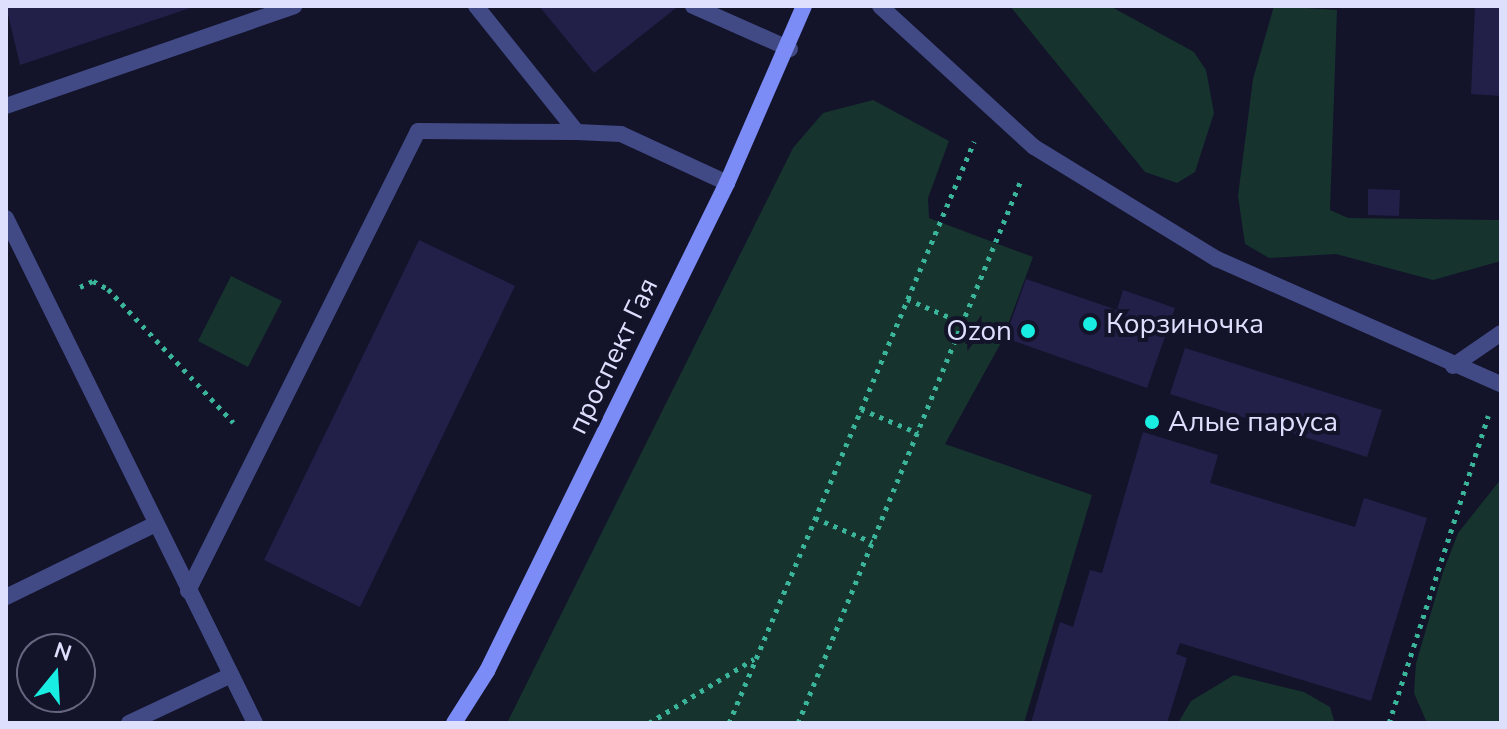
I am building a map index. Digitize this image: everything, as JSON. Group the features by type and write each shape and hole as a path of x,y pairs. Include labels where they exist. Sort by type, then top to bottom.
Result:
{"main road":[{"name":"проспект Гая","path":"454,723 487,671 727,183 790,49 804,6"}],"lane":[{"path":"6,106 294,6"},
{"path":"476,6 577,132"},
{"path":"693,6 790,49"},
{"path":"880,6 1034,147 1217,259 1453,366 1500,383"},
{"path":"188,591 418,131 621,134 727,183"},
{"path":"6,218 255,723"},
{"path":"1453,366 1501,333"},
{"path":"6,597 156,524"},
{"path":"129,723 231,675"}],"path":[{"path":"729,723 989,105"},
{"path":"798,723 1034,147"},
{"path":"47,303 93,281 108,289 203,398 261,446"},
{"path":"907,299 963,323"},
{"path":"1389,723 1500,383"},
{"path":"861,409 918,433"},
{"path":"815,518 872,542"},
{"path":"649,723 756,658"}],"green space":[{"path":"1010,6 1110,6 1194,52 1206,70 1214,113 1195,172 1177,183 1145,172"},
{"path":"1274,6 1337,10 1330,210 1348,218 1501,220 1501,261 1433,280 1336,254 1269,258 1245,244 1238,196 1253,79"},
{"path":"873,100 949,141 928,198 929,218 1033,257 1002,341 945,444 1092,495 1024,723 507,723 793,148 823,113"},
{"path":"231,276 282,301 248,367 198,341"},
{"path":"1501,479 1501,723 1427,723 1414,693 1416,663 1443,572 1458,533"},
{"path":"1234,675 1304,692 1330,707 1335,723 1178,723 1191,701"}],"building":[{"path":"6,6 193,6 193,7 20,65"},
{"path":"539,6 674,6 676,8 594,73"},
{"path":"1475,6 1501,6 1501,96 1471,94"},
{"path":"1368,189 1400,190 1399,216 1368,215"},
{"path":"419,240 515,286 360,607 264,560"},
{"name":"Корзиночка","path":"1026,279 1117,310 1123,290 1175,308 1147,388 1005,338"},
{"path":"1185,348 1382,410 1367,457 1170,394"},
{"path":"1143,432 1218,455 1210,483 1355,527 1364,498 1427,518 1371,701 1180,643 1176,654 1187,658 1167,723 1031,723 1060,622 1073,627 1090,570 1102,573"}],"place":[{"name":"Корзиночка","path":"1090,324"},
{"name":"Ozon","path":"1028,331"},
{"name":"Алые паруса","path":"1152,422"}]}
